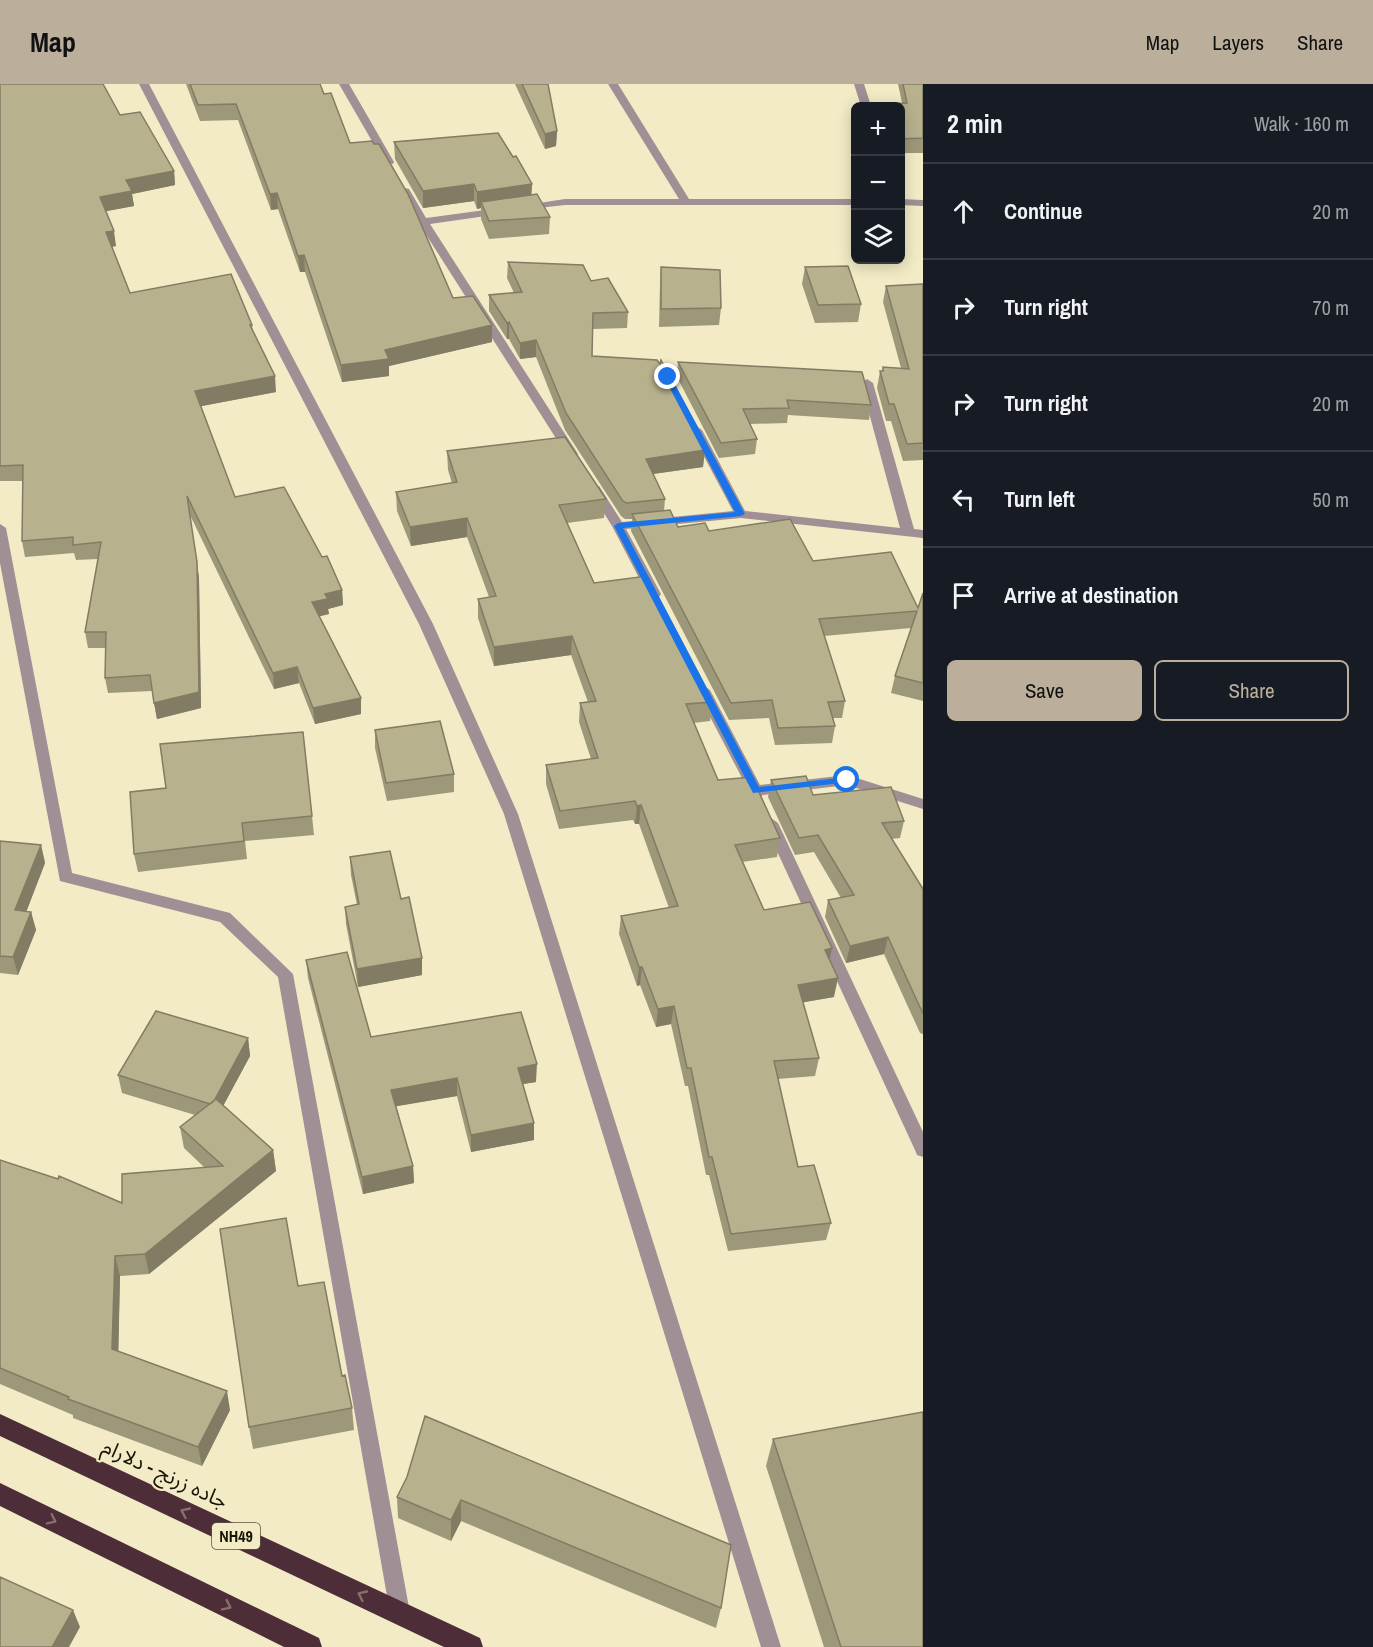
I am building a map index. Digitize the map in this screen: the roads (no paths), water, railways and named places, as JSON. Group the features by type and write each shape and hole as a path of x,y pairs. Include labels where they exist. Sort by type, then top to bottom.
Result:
{"highway":[{"name":"جاده زرنج - دلارام","path":"0,1425 471,1647"},
{"path":"0,1494 310,1647"}],"street":[{"path":"144,84 426,624 511,814 771,1647"},
{"path":"344,84 423,222 618,526 662,611"},
{"path":"613,84 686,202"},
{"path":"859,84 865,102"},
{"path":"423,222 565,202 851,202"},
{"path":"905,202 923,203"},
{"path":"867,383 908,532"},
{"path":"690,419 741,514"},
{"path":"618,526 741,514 923,534"},
{"path":"0,528 64,877 225,917 285,974 400,1613"},
{"path":"696,674 761,802 923,1150"},
{"path":"761,802 847,780 923,804"}]}
